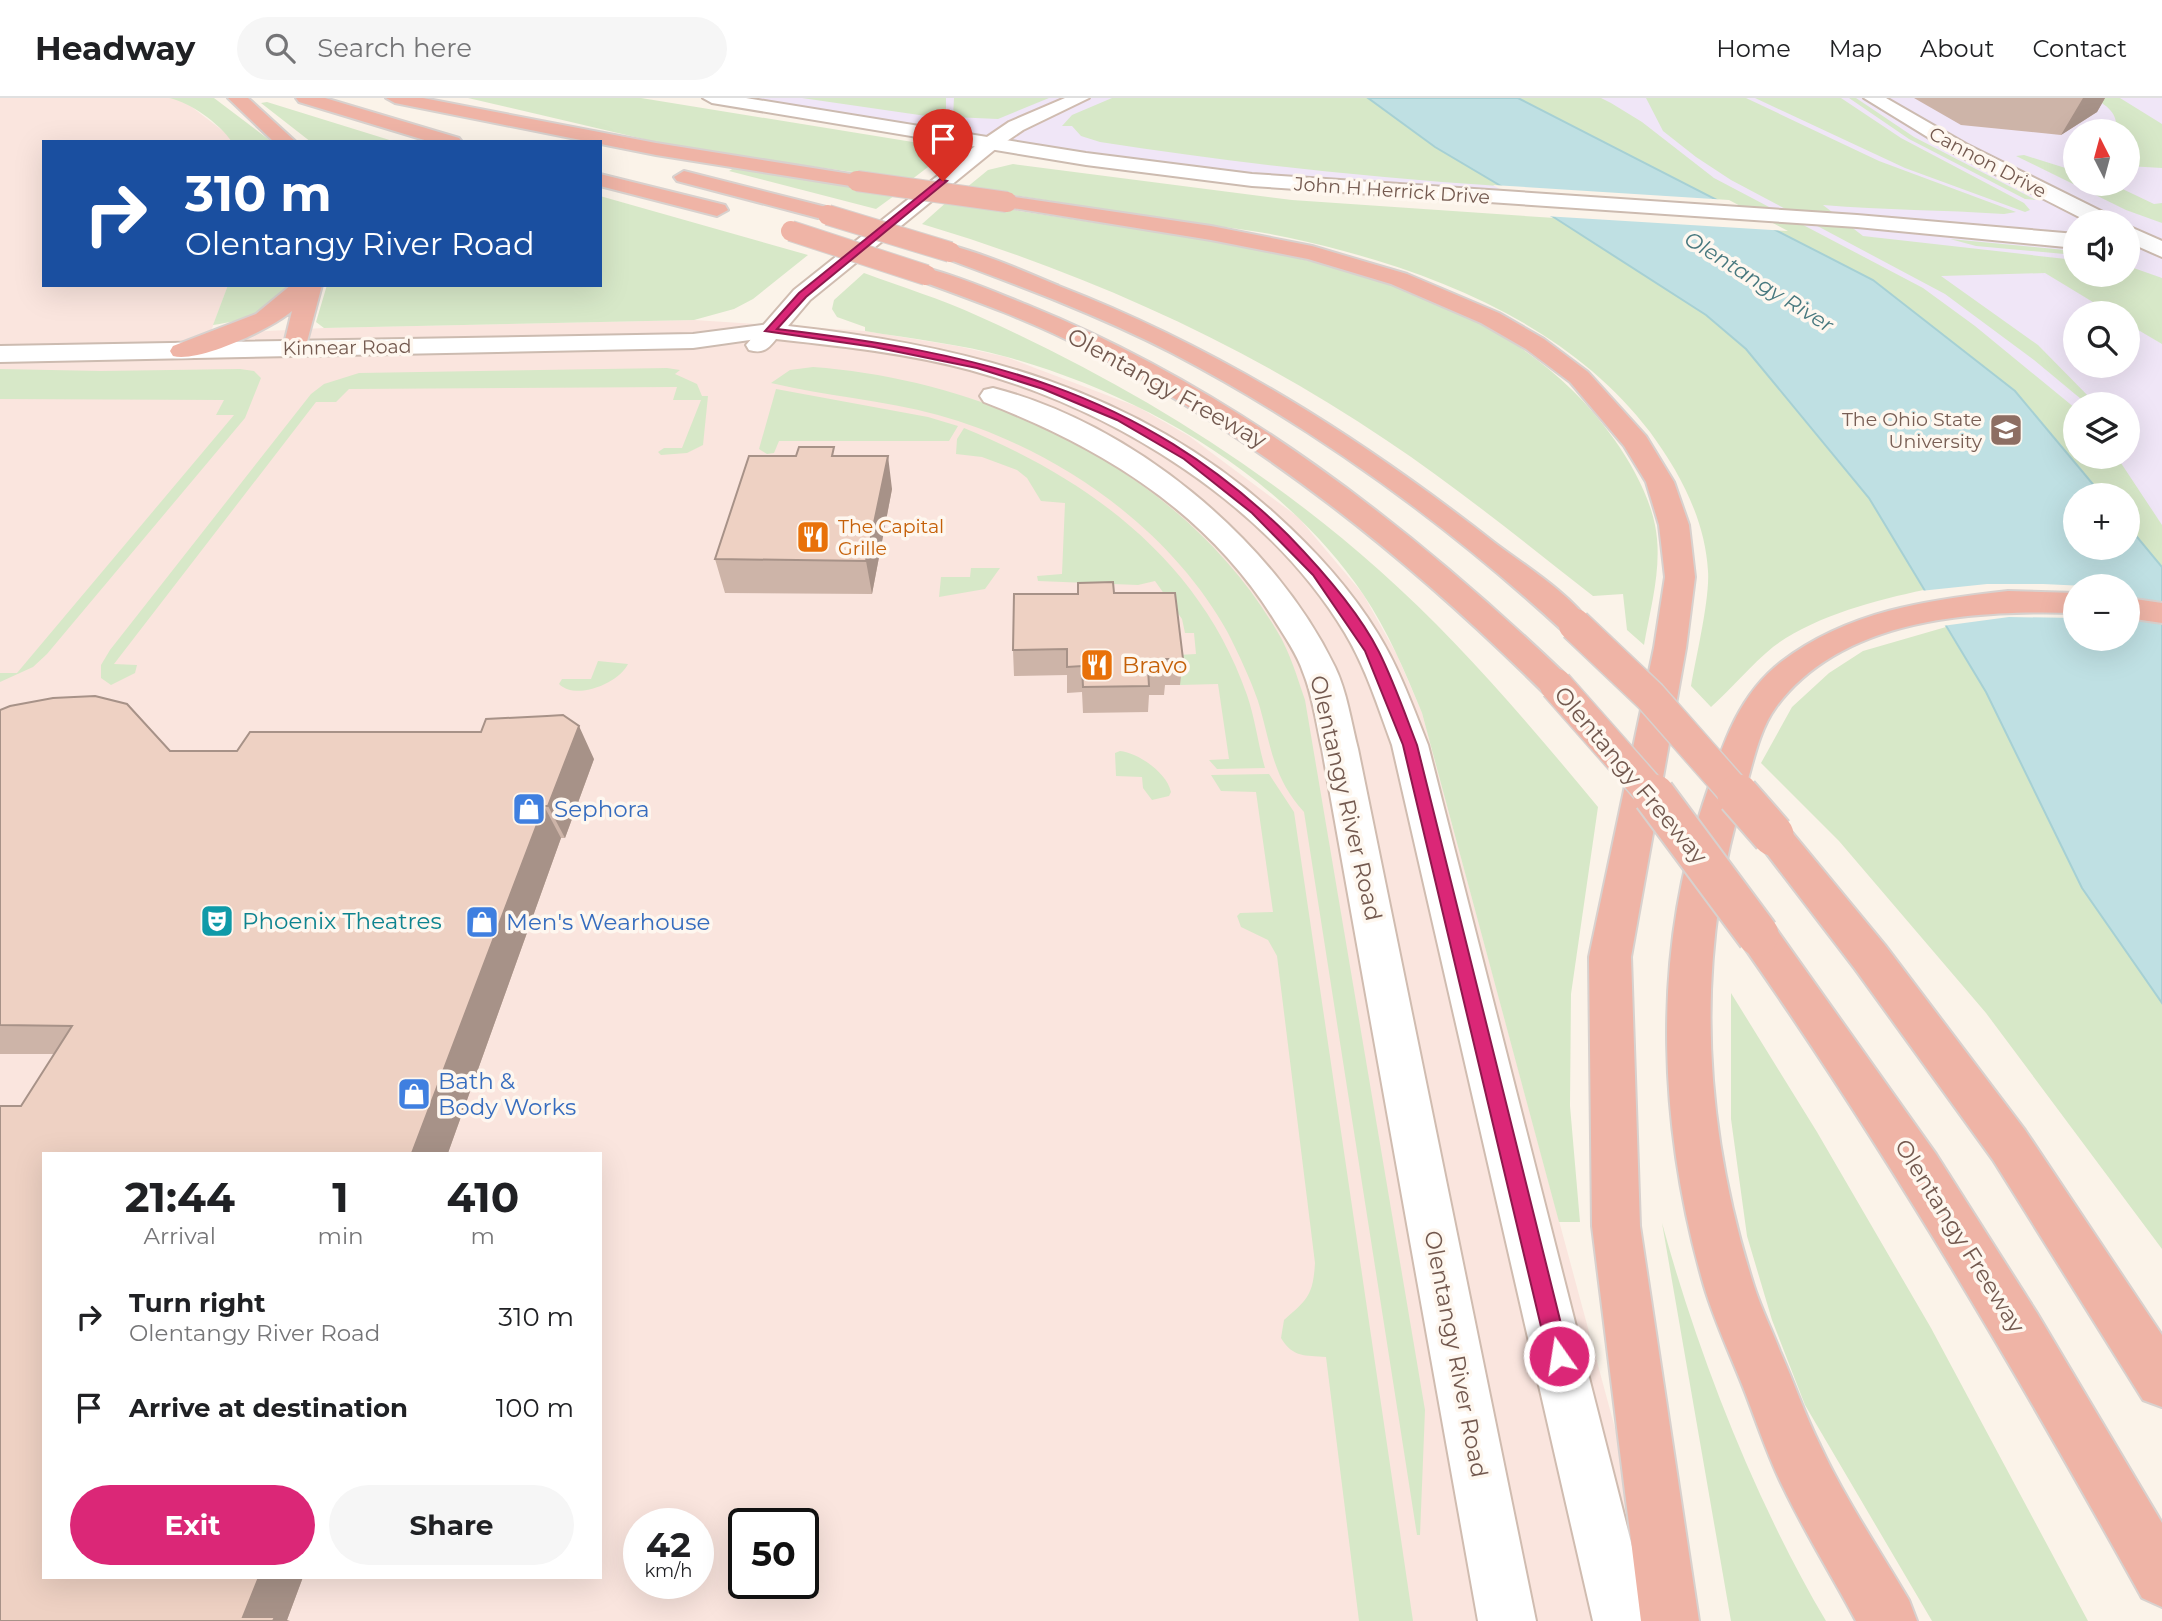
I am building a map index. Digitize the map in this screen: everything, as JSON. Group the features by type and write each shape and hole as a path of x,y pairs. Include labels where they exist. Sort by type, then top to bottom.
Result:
{"highway":[{"path":"237,98 284,140"},
{"path":"305,98 445,140"},
{"path":"381,98 537,140"},
{"path":"395,98 656,149 1007,202 1312,253 1399,279 1490,318 1535,344 1578,377 1636,442 1660,482 1674,525 1680,577 1670,648 1610,957 1616,1226 1671,1621"},
{"name":"Olentangy Freeway","path":"602,156 818,212 950,252 1032,282 1135,326 1237,379 1377,467 1549,601 1650,696 1773,835 1870,957 2009,1145 2162,1381"},
{"path":"602,181 733,215"},
{"name":"Olentangy Freeway","path":"768,225 863,252 998,301 1097,345 1184,392 1279,451 1378,525 1492,621 1586,714 1674,819 1758,935 1913,1159 2064,1405 2162,1578"},
{"path":"182,351 223,337 277,312 301,287"},
{"path":"295,348 310,287"},
{"path":"1888,1621 1801,1466 1728,1287 1699,1155 1687,1040 1690,957 1713,832 1747,727 1764,698 1791,672 1849,635 1902,617 1964,604 2008,601 2063,603"},
{"path":"2140,610 2162,613"}],"main road":[{"name":"John H Herrick Drive","path":"712,98 1196,174 1391,190 1857,221 2063,240"},
{"path":"762,340 787,310 829,273 991,143 1016,127 1080,98"},
{"name":"Cannon Drive","path":"1873,98 1959,148 2081,210"},
{"path":"2140,239 2161,249"},
{"path":"2140,247 2161,249"},
{"path":"762,340 874,344 979,365 1047,387 1121,418 1188,457 1256,511 1318,572 1372,651 1410,745 1622,1621"},
{"name":"Kinnear Road","path":"0,354 762,340"},
{"name":"Olentangy River Road","path":"762,340 914,374 1031,409 1094,439 1149,471 1218,526 1278,595 1320,671 1340,748 1507,1621"}],"shaded area":[{"path":"0,98 169,98 184,101 227,134 231,140 42,140 42,287 227,287 210,334 324,328 694,320 865,331 1006,357 1138,407 1189,436 1298,517 1363,594 1397,655 1422,713 1667,1621 0,1621"},
{"name":"The Ohio State University","path":"712,98 2162,98 2162,722 2133,651 2140,651 2140,574 2063,575 1637,207 1252,180"}],"green space":[{"path":"169,98 214,98 269,140 230,140 220,128 186,104"},
{"path":"468,98 641,98 925,144 928,145 921,149 932,164 911,180 686,149"},
{"path":"802,98 946,98 946,114 940,118"},
{"path":"954,98 1049,98 998,119 953,117"},
{"path":"1112,98 1368,98 1435,147 1500,186 1250,163 1100,142 1081,136 1072,126 1062,126 1072,115"},
{"path":"1518,98 1601,98 1642,122 1714,178 1923,288 1975,326 2063,398 2063,448 2015,391 1873,280"},
{"path":"1646,98 1746,98 1879,161 2016,212 2004,214 1823,205 1863,236 2063,259 2063,284 2045,273 1941,276 2038,345 2063,370 2063,378 2070,378 2084,392 2073,392 1945,294 1731,180 1663,131"},
{"path":"1755,98 1841,98 1901,138 2024,203 2030,210 2025,212 1905,168"},
{"path":"1849,98 1856,98 1914,137 2036,200 2025,199 1909,139"},
{"path":"2094,98 2120,98 2162,124 2162,168 2140,167 2140,119 2115,119 2107,107"},
{"path":"267,102 390,140 308,140 261,103"},
{"path":"2024,155 2063,167 2063,179 2016,156"},
{"path":"1013,164 1292,200 1555,218 1706,315 1746,349 1869,498 1924,590 1845,611 1789,636 1765,654 1711,707 1691,686 1708,583 1706,552 1696,515 1681,480 1650,432 1616,393 1577,359 1534,329 1488,304 1440,283 1340,250 1259,232 966,188 988,170"},
{"path":"734,168 898,193 876,209 729,171"},
{"path":"2097,196 2137,196 2154,204 2162,203 2162,223 2140,215 2140,210 2126,210"},
{"path":"602,197 808,255 753,299 734,309 694,320 324,328 316,322 326,287 602,287"},
{"path":"949,200 1207,240 1338,268 1402,288 1463,314 1520,347 1570,388 1614,439 1644,491 1655,525 1658,555 1644,645 1627,630 1623,594 1593,596 1413,458 1332,405 1220,342 1162,314 1044,265 922,224"},
{"path":"1950,239 2063,250 2063,254 1976,246"},
{"path":"2140,270 2162,278 2162,344 2140,331 2140,301 2091,301 2068,287 2140,287"},
{"path":"864,273 964,310 1085,368 1188,428 1287,495 1379,570 1437,625 1520,715 1598,807 1571,994 1570,1106 1580,1222 1559,1222 1422,713 1388,637 1363,594 1330,551 1292,512 1251,477 1206,445 1158,417 1109,393 1007,357 954,345 865,331 865,327 837,317 832,309 834,300"},
{"path":"227,287 288,287 277,304 268,310 247,318 213,325"},
{"path":"813,367 881,376 948,392 1014,415 1078,445 1137,481 1191,525 1238,575 1282,639 1305,700 1425,1410 1420,1535 1417,1535 1304,812 1293,799 1279,773 1258,701 1228,633 1203,594 1174,558 1141,525 1065,470 981,429 938,415 771,383 790,370"},
{"path":"667,368 680,370 675,374 697,384 702,396 708,396 703,445 687,453 661,455 658,452 664,448 682,448 701,400 673,400 677,387 349,389 336,402 316,402 114,664 137,665 135,673 111,685 101,678 101,665 110,650 311,394 324,384 359,373"},
{"path":"0,369 240,369 254,371 261,378 245,418 47,654 33,667 0,682 0,673 17,673 234,415 216,415 224,400 0,399"},
{"path":"776,389 928,417 958,426 949,441 779,441 774,453 767,454 759,449"},
{"path":"964,428 1055,473 1097,500 1136,531 1170,566 1201,604 1227,647 1250,704 1265,768 1217,769 1209,760 1229,759 1218,684 1180,685 1178,655 1196,654 1194,633 1185,633 1182,619 1155,581 1138,585 1038,581 1037,576 1062,574 1065,503 1041,501 1027,478 1017,470 982,457 956,454 957,439"},
{"path":"2080,469 2125,469 2134,483 2092,483"},
{"path":"2140,492 2162,525 2162,567 2140,540"},
{"path":"971,568 1000,568 985,589 939,597 941,577 970,577"},
{"path":"1946,627 1986,692 2082,888 2162,1003 2162,1249 1986,1013 1839,841 1761,763 1792,707 1829,673 1863,651"},
{"path":"598,661 628,664 616,678 596,688 576,691 559,684 562,679 591,679"},
{"path":"1120,751 1135,756 1158,771 1168,785 1171,792 1169,796 1152,800 1143,788 1142,777 1116,776 1115,753"},
{"path":"1269,774 1294,812 1413,1621 1359,1621 1326,1357 1295,1352 1281,1338 1284,1320 1304,1301 1311,1290 1315,1263 1277,956 1268,940 1241,927 1237,916 1240,913 1273,912 1256,792 1221,791 1211,775"},
{"path":"1731,993 1817,1132 1931,1328 2088,1621 1932,1621 1805,1405 1772,1320 1747,1236 1731,1119"},
{"path":"1662,1223 1693,1324 1731,1427 1776,1528 1826,1621 1731,1621"}],"water":[{"name":"Olentangy River","path":"1368,98 1518,98 1873,280 2015,391 2063,448 2063,469 2080,469 2092,483 2063,483 2063,560 2140,560 2140,540 2162,567 2162,1003 2082,888 1986,692 1869,498 1746,349 1706,315 1555,218 1435,147"}],"pier":[{"path":"1493,185 1729,200 1788,231 1544,216"},
{"path":"1987,584 2063,585 2063,618 2009,617 1942,626 1920,591"}],"building":[{"name":"The Capital Grille","path":"799,447 834,447 832,456 888,456 866,561 715,559 749,456 796,456"},
{"name":"Bravo","path":"1113,582 1114,593 1175,593 1183,659 1165,659 1166,669 1148,669 1149,686 1083,687 1082,666 1067,667 1067,649 1013,650 1014,594 1078,594 1078,583"},
{"path":"95,696 127,704 170,751 237,751 250,732 481,732 486,719 563,715 579,726 548,806 544,806 412,1152 42,1152 42,1579 258,1579 243,1617 275,1617 273,1621 0,1621 0,1106 21,1106 72,1026 0,1025 0,710 53,698"}],"place":[{"name":"The Ohio State University","path":"2006,430"},
{"name":"The Capital Grille","path":"813,537"},
{"name":"Bravo","path":"1097,665"},
{"name":"Sephora","path":"529,809"},
{"name":"Phoenix Theatres","path":"217,921"},
{"name":"Men's Wearhouse","path":"482,922"},
{"name":"Bath & Body Works","path":"414,1094"}],"route":[{"path":"943,181 802,295 770,331 874,344 979,365 1047,387 1121,418 1188,457 1256,511 1318,572 1372,651 1410,745 1559,1356"}]}
